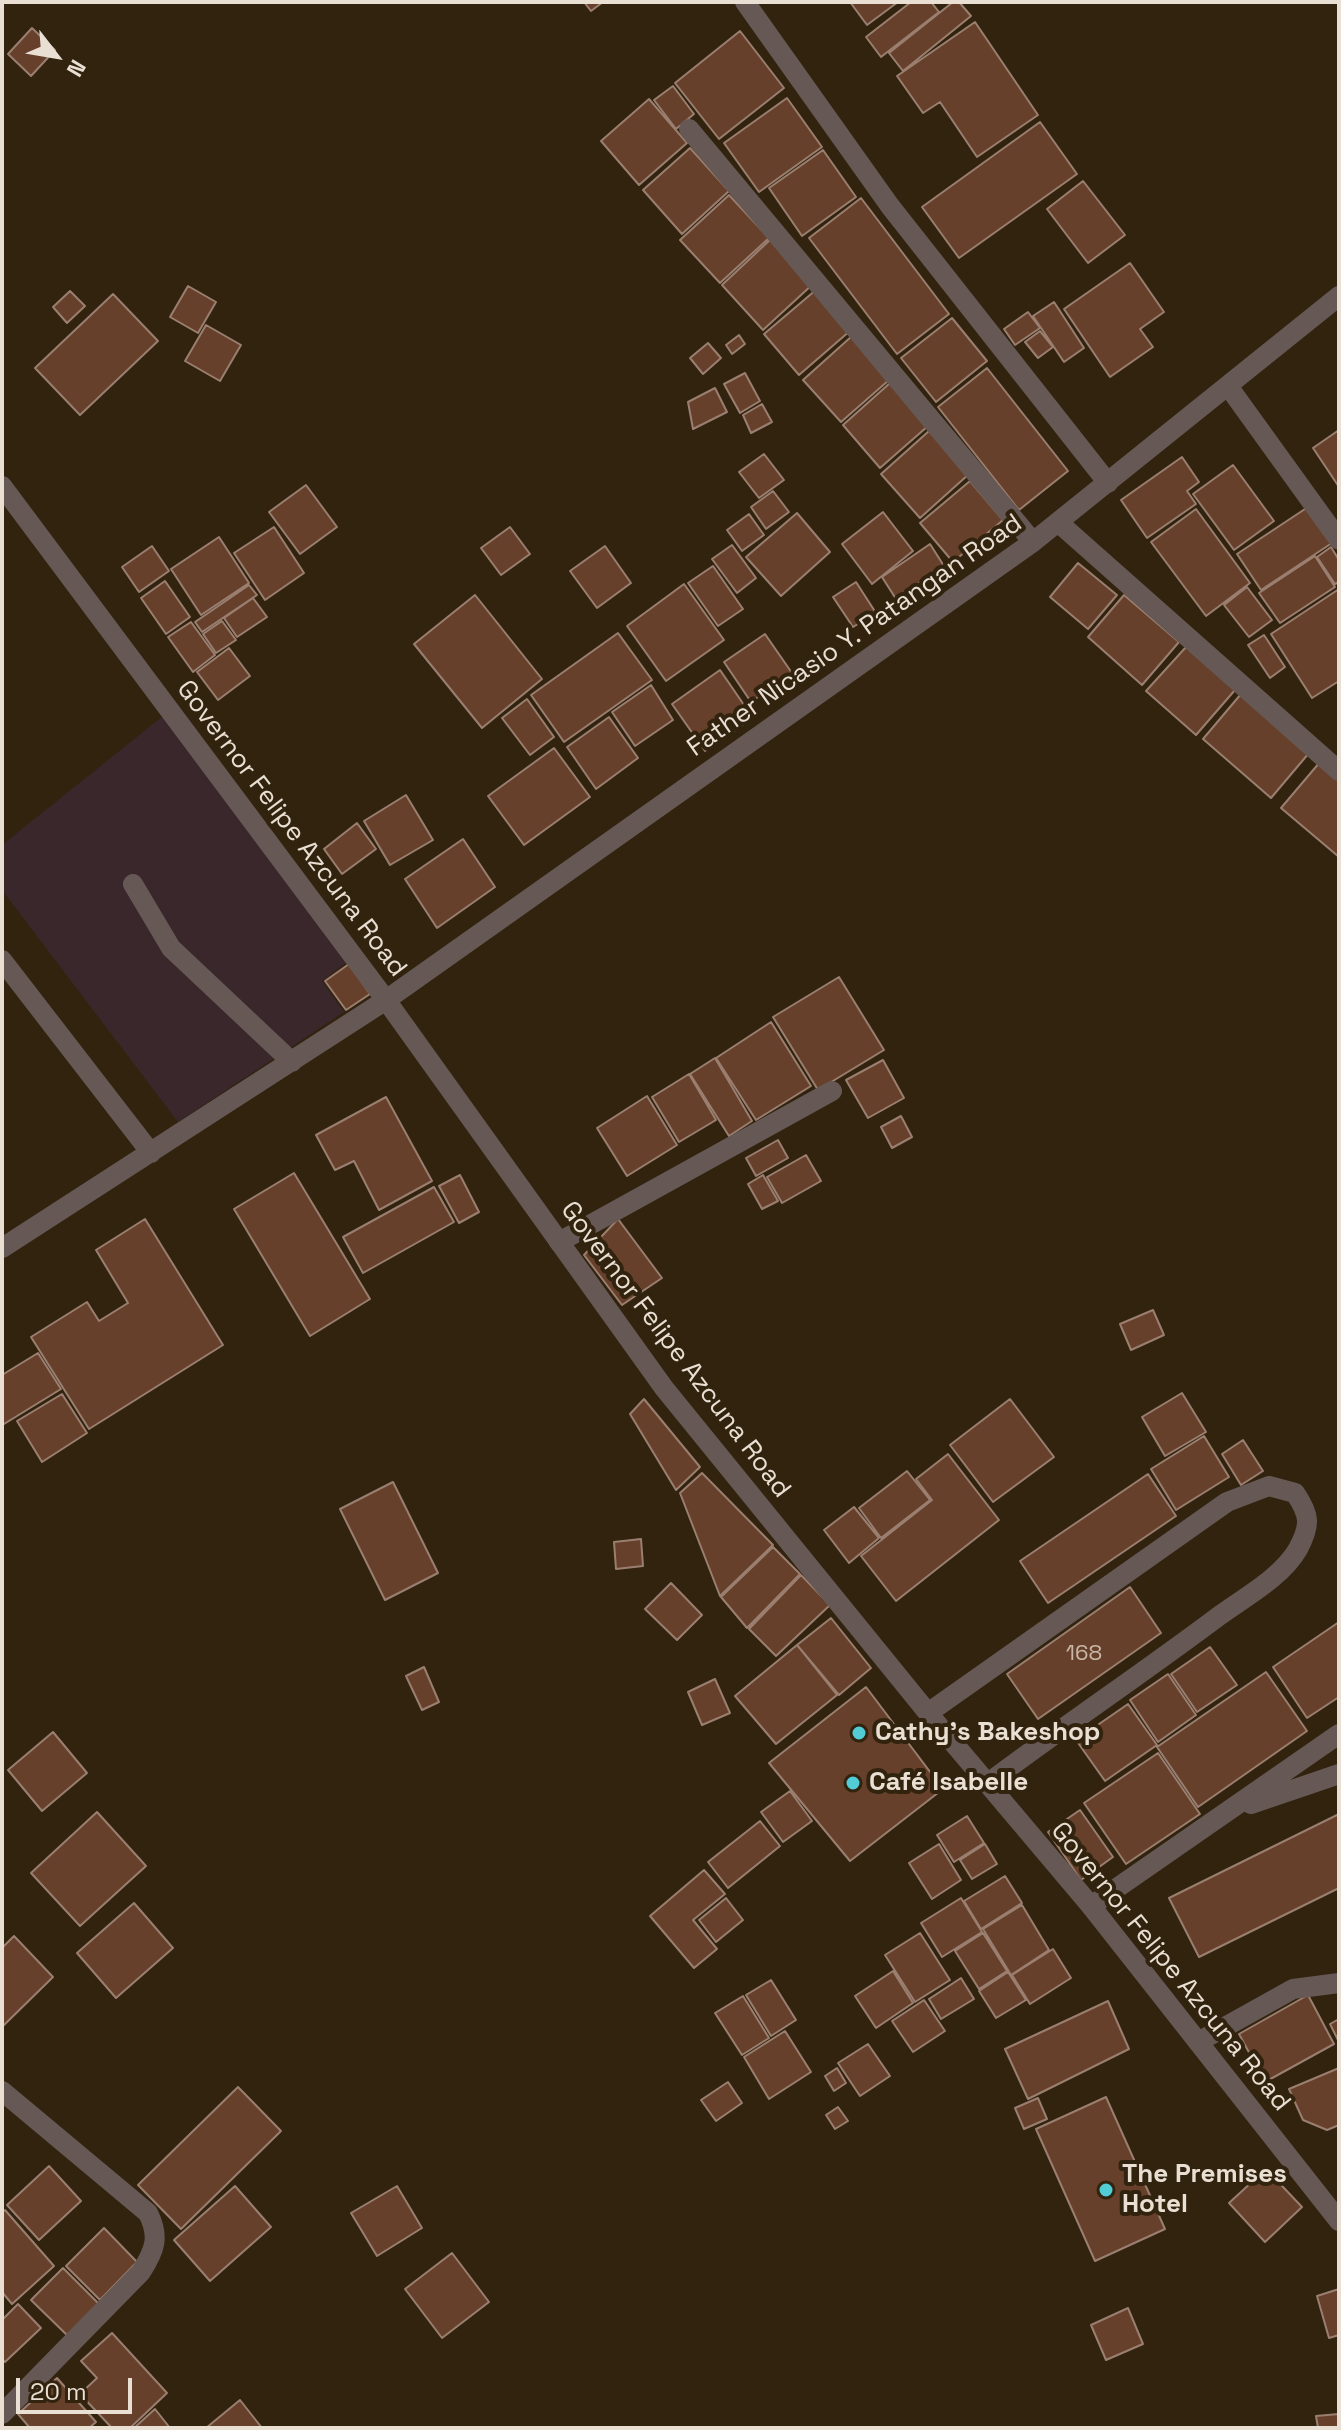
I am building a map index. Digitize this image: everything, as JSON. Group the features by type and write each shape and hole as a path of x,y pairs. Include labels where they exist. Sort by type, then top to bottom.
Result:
{"street":[{"path":"745,2 890,206 1108,483"},
{"path":"689,129 1033,542"},
{"name":"Father Nicasio Y. Patangan Road","path":"2,1248 386,1000 1033,542 1339,296"},
{"path":"1228,386 1339,540"},
{"name":"Governor Felipe Azcuna Road","path":"2,486 386,1000 664,1388 928,1713 1091,1906 1339,2221"},
{"path":"1059,523 1339,771"},
{"path":"133,884 171,948 292,1062"},
{"path":"2,960 151,1153"},
{"path":"559,1242 832,1091"},
{"path":"928,1713 1227,1502 1269,1486 1295,1493 1307,1513 1308,1525 1297,1551 1281,1569 987,1784"},
{"path":"1091,1906 1339,1734"},
{"path":"1228,1812 1339,1774"},
{"path":"1198,2042 1293,1989 1339,1983"},
{"path":"2,2091 148,2213 156,2229 155,2251 141,2272 2,2414"}],"shaded area":[{"path":"163,716 347,962 322,981 344,1012 178,1122 2,890 2,845"}],"building":[{"path":"584,2 603,2 591,11"},
{"path":"850,2 898,2 867,25"},
{"path":"911,2 931,2 939,12 881,57 866,37"},
{"path":"953,2 959,2 971,16 903,71 889,53"},
{"path":"975,22 1038,115 977,157 940,102 923,113 897,76"},
{"path":"32,28 55,50 31,76 8,54"},
{"path":"740,31 784,88 719,139 675,83"},
{"path":"673,86 694,114 676,129 654,100"},
{"path":"787,98 822,147 759,192 724,143"},
{"path":"649,99 687,143 639,185 601,141"},
{"path":"1040,122 1077,174 959,258 922,207"},
{"path":"690,148 729,191 682,234 643,190"},
{"path":"823,150 856,197 802,236 769,188"},
{"path":"1083,181 1125,235 1088,263 1047,209"},
{"path":"729,195 769,238 720,283 680,240"},
{"path":"861,198 949,314 897,354 809,238"},
{"path":"772,238 813,284 763,330 722,285"},
{"path":"1130,263 1164,312 1140,329 1153,347 1110,377 1064,309"},
{"path":"188,286 216,302 198,333 170,317"},
{"path":"817,289 851,330 799,375 764,334"},
{"path":"70,291 85,306 67,323 53,307"},
{"path":"113,294 158,341 80,415 35,368"},
{"path":"1054,302 1084,348 1064,362 1033,316"},
{"path":"1028,312 1040,328 1015,345 1004,329"},
{"path":"952,318 987,361 936,402 901,358"},
{"path":"206,325 241,345 220,381 185,361"},
{"path":"1040,331 1053,347 1038,358 1025,342"},
{"path":"739,335 745,344 732,354 726,345"},
{"path":"852,336 889,380 841,422 803,380"},
{"path":"708,343 721,358 703,374 690,358"},
{"path":"987,368 1068,471 1019,510 938,407"},
{"path":"745,373 760,401 740,413 724,384"},
{"path":"890,383 928,426 880,468 843,425"},
{"path":"715,388 727,412 693,429 688,402"},
{"path":"762,404 772,422 751,433 743,415"},
{"path":"1339,430 1339,487 1313,448"},
{"path":"929,431 969,474 920,518 881,474"},
{"path":"764,454 784,480 759,498 739,472"},
{"path":"1182,457 1199,482 1187,491 1196,504 1147,538 1121,500"},
{"path":"1233,465 1274,521 1234,550 1193,494"},
{"path":"970,481 1003,520 953,562 920,523"},
{"path":"306,485 337,527 300,554 269,512"},
{"path":"773,491 789,512 766,529 751,507"},
{"path":"1308,507 1332,543 1261,590 1237,554"},
{"path":"1196,509 1250,583 1206,616 1151,542"},
{"path":"883,512 913,551 872,584 842,544"},
{"path":"797,513 830,552 781,596 746,557"},
{"path":"749,514 764,535 742,551 727,530"},
{"path":"274,527 304,573 265,600 234,553"},
{"path":"510,527 530,554 501,575 481,548"},
{"path":"219,537 249,583 201,615 171,569"},
{"path":"930,544 944,566 896,599 882,577"},
{"path":"732,545 756,578 737,593 712,559"},
{"path":"152,546 169,571 139,592 122,567"},
{"path":"605,546 631,583 597,608 570,571"},
{"path":"1331,547 1339,560 1339,582 1335,584 1317,557"},
{"path":"1315,556 1335,587 1280,623 1259,593"},
{"path":"1078,563 1117,595 1088,629 1050,597"},
{"path":"713,566 743,609 718,626 688,583"},
{"path":"165,581 190,617 166,634 141,598"},
{"path":"856,582 876,613 853,627 833,597"},
{"path":"684,584 724,640 666,681 627,626"},
{"path":"249,585 257,595 202,632 195,622"},
{"path":"1247,587 1272,620 1249,637 1224,605"},
{"path":"1339,589 1339,681 1312,698 1271,634"},
{"path":"475,595 542,679 482,728 414,644"},
{"path":"1124,595 1179,642 1142,685 1088,637"},
{"path":"253,598 267,617 237,637 224,618"},
{"path":"222,621 236,640 216,653 203,634"},
{"path":"191,622 215,655 193,672 168,637"},
{"path":"618,633 652,680 564,742 531,695"},
{"path":"765,634 792,673 751,702 724,662"},
{"path":"1264,635 1285,667 1270,678 1248,645"},
{"path":"1186,647 1235,690 1196,735 1146,691"},
{"path":"229,648 250,676 218,700 197,672"},
{"path":"720,670 753,718 705,751 672,704"},
{"path":"651,685 673,720 635,746 612,712"},
{"path":"1241,694 1309,753 1271,798 1203,739"},
{"path":"527,699 554,737 530,755 502,718"},
{"path":"609,717 638,758 596,789 567,747"},
{"path":"554,748 590,797 524,845 488,796"},
{"path":"1320,762 1339,779 1339,857 1281,808"},
{"path":"406,795 433,840 390,865 364,821"},
{"path":"357,823 376,849 342,874 324,849"},
{"path":"463,839 495,887 437,928 405,879"},
{"path":"349,964 370,994 346,1010 325,981"},
{"path":"839,977 884,1050 818,1090 773,1017"},
{"path":"771,1022 811,1086 756,1120 716,1058"},
{"path":"715,1058 752,1121 729,1136 690,1074"},
{"path":"883,1060 904,1098 868,1118 846,1080"},
{"path":"689,1074 716,1120 679,1142 652,1097"},
{"path":"647,1096 677,1145 627,1176 597,1128"},
{"path":"386,1097 432,1181 379,1210 354,1161 335,1170 316,1135"},
{"path":"901,1116 912,1137 892,1148 881,1127"},
{"path":"778,1140 788,1158 756,1176 746,1158"},
{"path":"806,1155 821,1181 782,1203 767,1177"},
{"path":"294,1173 370,1299 310,1336 234,1209"},
{"path":"460,1175 479,1212 459,1223 439,1186"},
{"path":"763,1175 778,1201 762,1209 748,1184"},
{"path":"434,1187 454,1222 363,1273 343,1237"},
{"path":"145,1219 223,1345 89,1429 31,1337 87,1302 99,1321 128,1303 96,1250"},
{"path":"618,1219 662,1278 622,1305 584,1255"},
{"path":"1153,1310 1164,1335 1131,1350 1120,1324"},
{"path":"38,1353 61,1389 4,1424 2,1375"},
{"path":"1182,1393 1206,1432 1165,1456 1142,1417"},
{"path":"62,1394 87,1433 42,1462 17,1421"},
{"path":"644,1399 700,1467 676,1490 630,1414"},
{"path":"1010,1399 1054,1457 993,1502 950,1445"},
{"path":"1204,1436 1229,1477 1176,1510 1151,1469"},
{"path":"1243,1440 1263,1471 1241,1485 1222,1454"},
{"path":"948,1454 999,1520 896,1601 861,1556 932,1500 916,1479"},
{"path":"907,1471 930,1500 881,1538 859,1508"},
{"path":"702,1473 773,1545 720,1596 680,1493"},
{"path":"1148,1474 1176,1516 1048,1603 1020,1561"},
{"path":"393,1482 438,1573 385,1600 340,1509"},
{"path":"854,1507 879,1538 849,1563 824,1530"},
{"path":"641,1539 643,1566 616,1569 614,1542"},
{"path":"773,1547 800,1574 747,1628 721,1597"},
{"path":"801,1575 830,1605 776,1656 749,1629"},
{"path":"671,1583 702,1615 677,1640 645,1609"},
{"path":"1130,1587 1161,1633 1038,1719 1007,1674"},
{"path":"831,1618 871,1668 839,1695 797,1645"},
{"path":"1339,1622 1339,1697 1307,1718 1273,1667"},
{"path":"797,1645 837,1695 776,1744 735,1696"},
{"path":"1210,1647 1237,1685 1197,1712 1171,1674"},
{"path":"424,1667 439,1702 422,1710 406,1676"},
{"path":"1266,1672 1307,1731 1198,1807 1157,1747"},
{"path":"1168,1674 1196,1715 1158,1742 1130,1700"},
{"path":"715,1679 730,1713 702,1725 688,1692"},
{"path":"866,1687 943,1789 850,1861 769,1763"},
{"path":"1128,1704 1157,1745 1105,1781 1076,1740"},
{"path":"53,1732 87,1773 42,1811 8,1770"},
{"path":"1158,1753 1200,1814 1126,1864 1084,1803"},
{"path":"790,1791 812,1821 783,1842 761,1812"},
{"path":"1080,1810 1113,1857 1081,1880 1048,1832"},
{"path":"97,1812 146,1866 80,1926 31,1873"},
{"path":"1339,1814 1339,1888 1199,1957 1169,1898"},
{"path":"967,1816 984,1843 954,1862 937,1835"},
{"path":"760,1821 780,1846 728,1888 708,1862"},
{"path":"939,1844 961,1880 932,1899 909,1863"},
{"path":"985,1844 997,1864 972,1879 960,1860"},
{"path":"704,1870 725,1894 693,1920 717,1949 694,1968 650,1916"},
{"path":"1005,1876 1022,1903 981,1929 964,1901"},
{"path":"726,1898 743,1920 716,1942 699,1920"},
{"path":"961,1898 982,1932 942,1957 921,1923"},
{"path":"134,1903 173,1948 116,1998 77,1953"},
{"path":"1022,1905 1049,1950 1011,1975 983,1929"},
{"path":"920,1933 950,1980 915,2002 885,1955"},
{"path":"983,1933 1007,1971 979,1989 955,1951"},
{"path":"14,1936 53,1977 2,2027 2,1948"},
{"path":"1053,1949 1071,1978 1030,2004 1012,1975"},
{"path":"893,1971 913,2003 876,2028 855,1996"},
{"path":"1008,1972 1026,2000 996,2018 979,1991"},
{"path":"961,1978 974,1999 941,2019 929,1999"},
{"path":"771,1980 796,2020 771,2036 746,1995"},
{"path":"1308,1995 1334,2044 1265,2082 1239,2034"},
{"path":"743,1996 769,2038 742,2055 715,2013"},
{"path":"924,2000 945,2031 913,2052 892,2021"},
{"path":"1108,2001 1129,2049 1028,2099 1005,2049"},
{"path":"1339,2019 1339,2042 1330,2024"},
{"path":"785,2031 811,2072 769,2099 744,2057"},
{"path":"868,2044 890,2076 860,2096 838,2063"},
{"path":"837,2068 846,2083 834,2091 825,2076"},
{"path":"1339,2068 1339,2125 1327,2130 1303,2120 1289,2089"},
{"path":"728,2082 742,2103 716,2121 701,2100"},
{"path":"238,2087 281,2131 181,2229 138,2185"},
{"path":"1106,2097 1165,2229 1095,2261 1036,2129"},
{"path":"1038,2098 1047,2119 1024,2129 1015,2108"},
{"path":"838,2107 848,2121 835,2129 826,2115"},
{"path":"49,2166 81,2201 39,2240 7,2205"},
{"path":"1266,2169 1302,2207 1265,2242 1229,2203"},
{"path":"235,2186 271,2227 210,2281 174,2240"},
{"path":"397,2186 422,2228 377,2256 351,2213"},
{"path":"5,2210 54,2266 12,2304 2,2292 2,2212"},
{"path":"104,2228 137,2262 100,2300 66,2266"},
{"path":"452,2253 489,2302 442,2338 405,2289"},
{"path":"63,2268 101,2306 70,2338 31,2300"},
{"path":"1339,2289 1339,2335 1329,2338 1317,2296"},
{"path":"18,2304 41,2328 5,2362 2,2359 2,2320"},
{"path":"1128,2308 1143,2344 1106,2360 1091,2325"},
{"path":"112,2333 167,2393 130,2428 112,2428 80,2394 97,2378 81,2361"},
{"path":"57,2378 96,2422 89,2428 30,2428 18,2414"},
{"path":"240,2400 262,2428 206,2428"},
{"path":"155,2409 170,2428 134,2428"},
{"path":"1339,2414 1339,2428 1318,2428 1316,2416"}],"place":[{"name":"Cathy's Bakeshop","path":"859,1733"},
{"name":"Café Isabelle","path":"853,1783"},
{"name":"The Premises Hotel","path":"1106,2190"}]}
